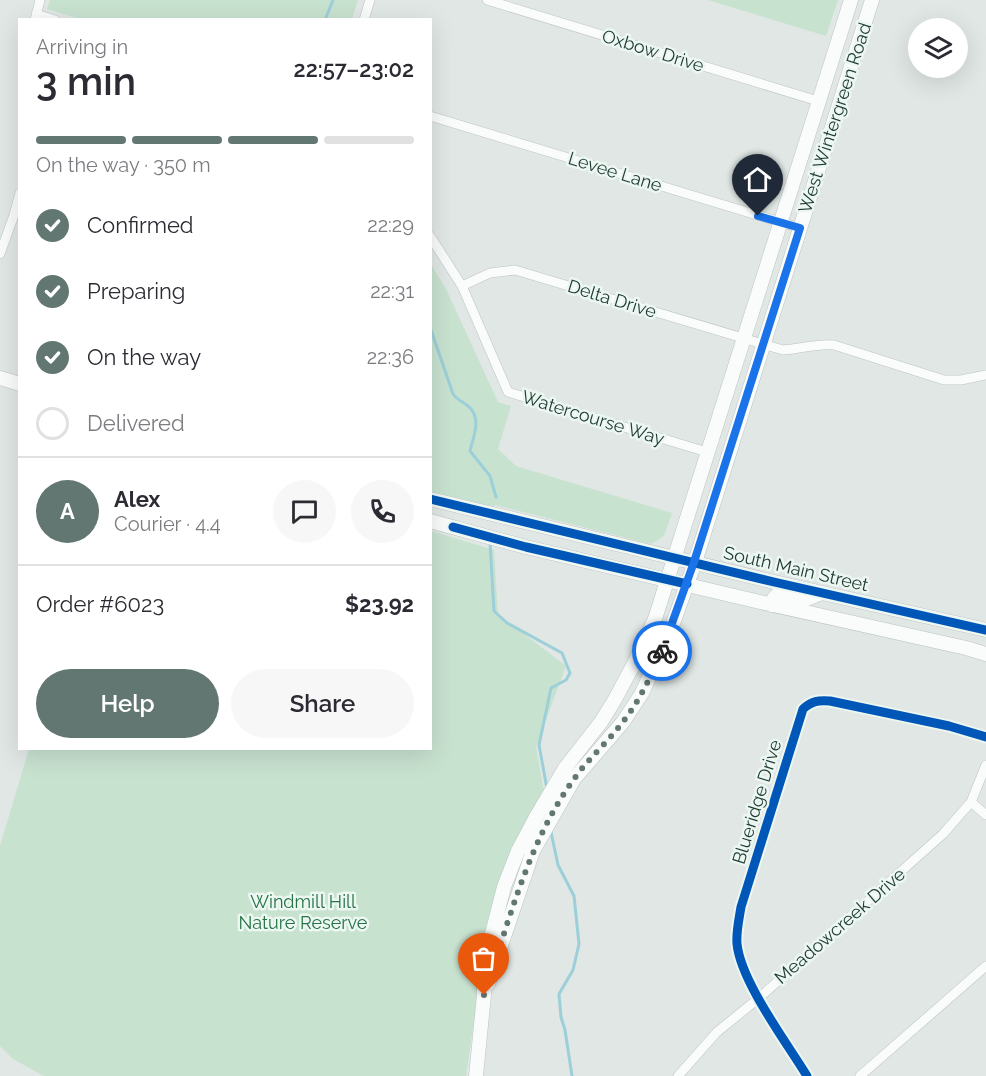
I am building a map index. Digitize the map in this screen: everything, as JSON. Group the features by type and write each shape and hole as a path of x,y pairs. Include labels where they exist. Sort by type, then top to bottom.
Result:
{"main road":[{"name":"West Wintergreen Road","path":"476,1076 484,995 484,965 504,887 531,826 568,765 601,722 636,660 655,620 850,0"},
{"name":"West Wintergreen Road","path":"484,995 527,868 542,834 574,779 623,722 642,693 671,629 872,0"},
{"path":"842,27 861,33"},
{"path":"0,378 18,383"},
{"name":"South Main Street","path":"432,499 986,630"},
{"path":"453,527 459,506"},
{"path":"432,521 526,547 986,654"},
{"path":"772,605 778,594 804,600 822,593"},
{"path":"873,627 879,605"}],"street":[{"path":"35,17 40,0"},
{"path":"365,18 370,0"},
{"name":"Oxbow Drive","path":"488,0 818,101"},
{"name":"Levee Lane","path":"432,117 800,228"},
{"path":"0,254 18,200"},
{"name":"Watercourse Way","path":"432,239 462,286 508,392 707,452"},
{"name":"Delta Drive","path":"462,286 490,273 515,270 783,350 799,349 822,343 950,381 986,375"},
{"name":"Blueridge Drive","path":"807,1076 759,998 742,963 737,945 741,907 803,709 810,702 830,701 949,726 986,737"},
{"name":"Meadowcreek Drive","path":"678,1076 717,1032 759,998 944,834 971,801 986,765"},
{"path":"971,801 986,815"},
{"path":"860,1076 986,966"}],"green space":[{"path":"50,0 358,0 352,18 77,18 47,9"},
{"path":"708,0 838,0 826,36"},
{"path":"432,266 446,289 498,402 511,406 498,449 516,466 672,513 664,536 651,544 495,505 491,512 432,494"},
{"name":"Windmill Hill Nature Reserve","path":"432,531 494,550 498,614 566,666 536,747 545,797 508,883 484,952 466,1076 44,1076 13,1059 0,1046 0,846 29,750 432,750"}],"waterway":[{"path":"326,18 333,0"},
{"path":"432,333 453,394 474,414 475,430 470,451 490,476 496,497"},
{"path":"490,543 494,611 507,623 562,653 570,673 566,680 551,688 539,745 547,789"},
{"path":"551,832 558,865 574,896 579,944 573,970 559,994 572,1076"}],"cycle path":[{"path":"432,499 774,582 986,630"},
{"path":"453,527 526,547 687,584"},
{"path":"807,1076 756,994 740,959 737,944 741,907 803,709 815,702 830,701 949,726 986,737"}],"way so far":[{"path":"484,995 533,851 574,779 623,722 642,693 662,651"}],"route":[{"path":"662,651 694,562 800,228 758,216"}]}
